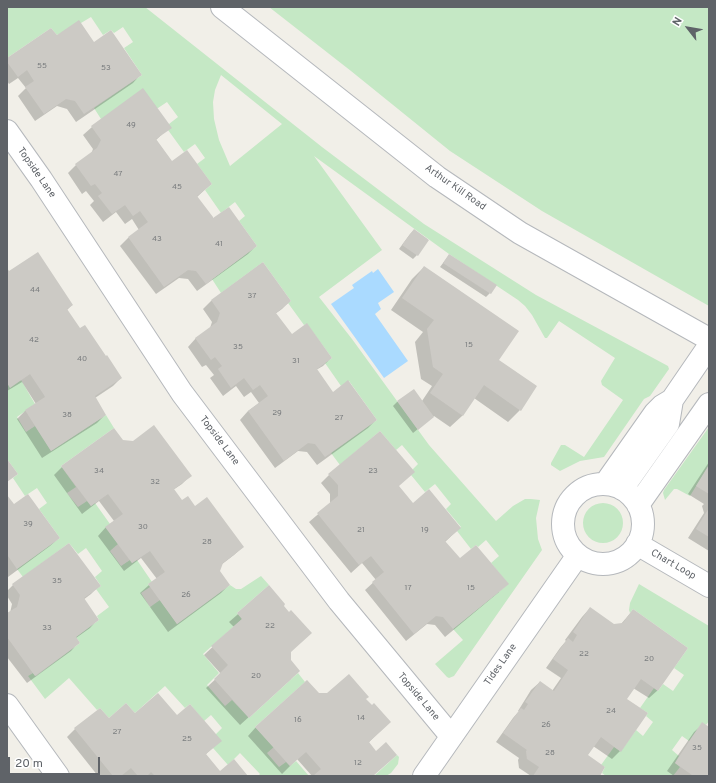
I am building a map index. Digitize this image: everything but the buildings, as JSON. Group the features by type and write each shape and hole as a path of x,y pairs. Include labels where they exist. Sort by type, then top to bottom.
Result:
{"street":[{"name":"Arthur Kill Road","path":"222,7 437,177 520,232 709,339"},
{"name":"Topside Lane","path":"7,131 41,179 182,393 339,601 451,736"},
{"path":"614,487 654,413 672,400 709,346"},
{"path":"638,505 709,404"},
{"path":"596,485 614,487 631,495 638,505 642,516 643,529 640,541 633,551 623,559 612,563 600,564 588,561 578,555 569,545 564,533 564,520 567,507 574,497 584,489 596,485"},
{"name":"Chart Loop","path":"637,544 709,586"},
{"name":"Tides Lane","path":"424,776 578,555"},
{"path":"7,705 58,776"}],"green space":[{"path":"7,7 145,7 322,147 424,224 536,295 668,366 669,369 650,396 644,399 604,457 580,461 560,471 551,465 551,463 561,445 565,445 584,457 623,400 602,385 601,381 615,358 559,321 547,338 545,338 532,315 518,300 449,254 314,156 382,250 319,297 352,339 429,445 496,521 513,506 525,499 540,500 536,518 538,539 542,550 454,676 449,678 447,677 435,664 463,640 453,629 508,584 491,563 499,556 486,540 478,547 476,545 471,549 457,531 461,527 446,509 451,504 435,484 425,492 411,475 413,469 418,464 402,445 396,450 380,431 340,465 331,453 377,420 349,381 341,386 325,363 332,358 307,324 304,325 288,303 291,301 263,262 221,293 212,279 257,246 239,221 245,216 235,202 221,213 205,190 212,184 197,164 205,158 195,144 184,152 168,130 169,124 178,117 167,102 158,108 101,119 94,108 142,75 124,48 133,42 123,27 114,33 111,30 103,35 91,17 57,35 51,28 7,58","holes":["221,75 282,124 230,166 219,140 214,119 213,102 215,90"]},
{"path":"269,7 709,7 709,306 542,211 450,151"},
{"path":"21,380 35,404 17,417 26,432 35,426 51,451 106,415 114,428 61,466 76,487 67,493 78,507 87,501 91,506 95,503 110,524 106,527 118,544 110,551 121,566 130,560 132,563 137,560 152,582 148,584 150,587 141,593 150,607 160,600 177,624 230,585 236,589 241,589 261,576 269,585 237,613 242,619 203,654 219,673 207,685 225,706 232,700 249,718 298,673 305,682 255,727 274,747 267,753 279,767 286,762 290,766 296,761 309,776 258,776 260,774 240,753 228,765 213,748 216,734 222,728 211,715 204,721 190,704 185,708 165,686 135,713 126,703 109,718 100,708 97,710 69,678 45,699 28,676 33,673 36,676 80,643 76,637 99,620 97,616 109,607 96,589 101,586 95,577 102,571 86,548 78,554 69,543 23,577 17,569 60,538 39,509 47,503 37,488 25,496 13,478 18,474 7,459 7,385"},
{"path":"709,427 709,465 690,496 677,489 674,489 665,500 663,493 664,490"},
{"path":"607,503 614,506 620,512 623,523 622,531 614,540 607,543 599,543 592,540 584,531 583,519 586,512 595,504"},
{"path":"639,584 709,626 709,721 706,725 702,723 689,741 682,736 672,750 679,756 675,763 680,767 673,776 606,776 602,773 605,767 601,765 614,747 621,751 636,730 643,736 653,722 646,716 648,713 640,708 654,688 658,691 663,684 673,691 684,675 674,668 688,648 633,609 630,613 630,603"},
{"path":"397,755 399,757 398,764 391,773 386,776 374,776"}],"water":[{"path":"378,269 394,292 378,303 381,309 375,314 408,361 384,378 331,304 354,288 352,285 372,271 373,273"}]}
